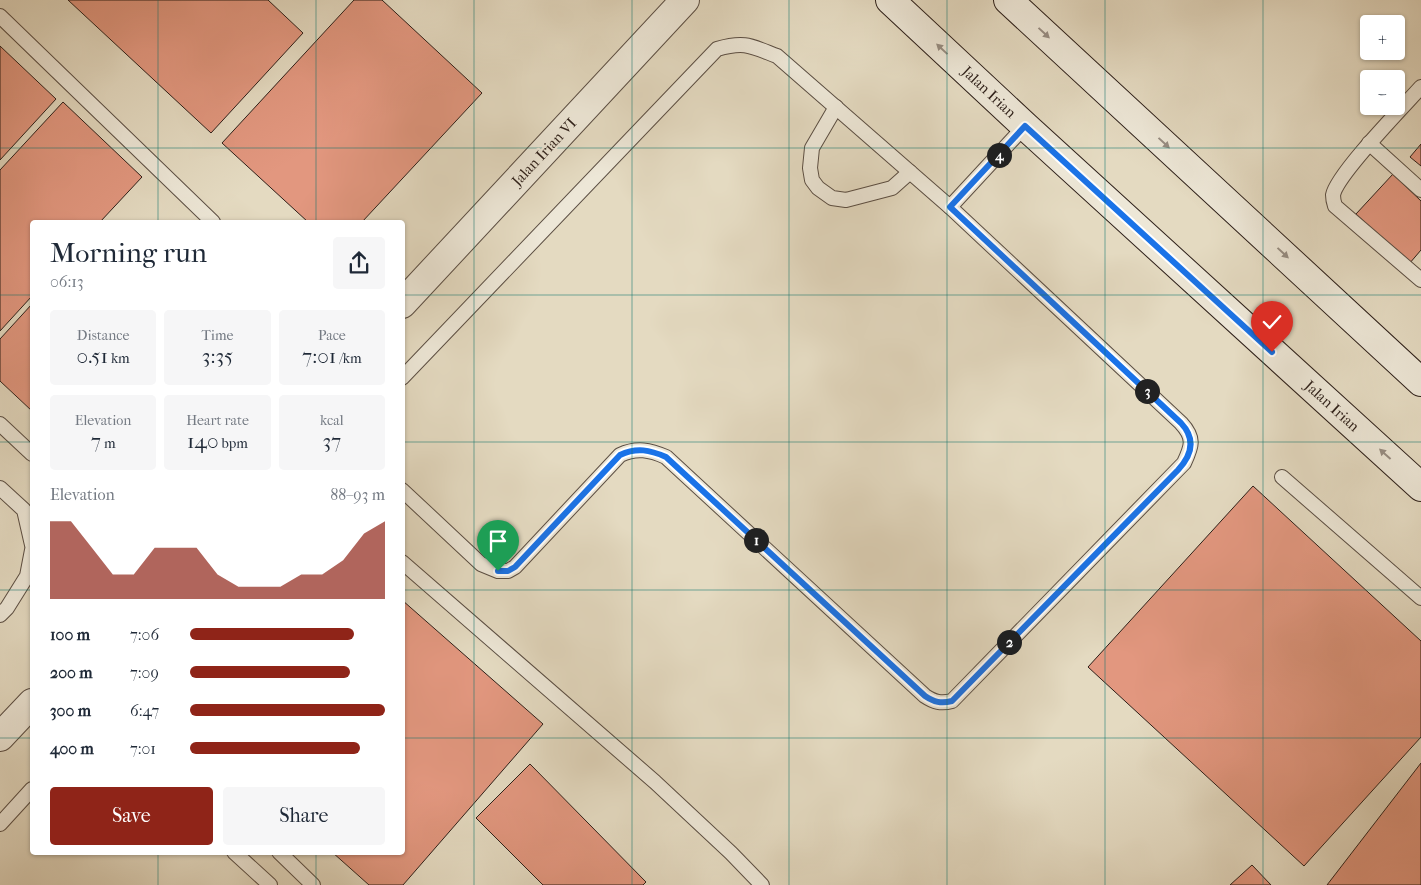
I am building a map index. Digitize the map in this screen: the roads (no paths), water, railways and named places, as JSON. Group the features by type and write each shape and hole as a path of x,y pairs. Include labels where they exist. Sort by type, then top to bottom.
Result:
{"street":[{"name":"Jalan Irian VI","path":"405,301 685,0"},
{"name":"Jalan Irian","path":"890,0 1025,126 1421,487"},
{"path":"1008,0 1421,382"},
{"path":"0,737 30,704"}],"lane":[{"path":"0,16 211,220"},
{"path":"405,375 716,49 734,44 749,45 777,56 950,207 1181,423 1189,431 1191,438 1191,446 1184,463 952,701 944,703 925,696 666,457 640,449 629,450 620,455 515,567 508,571 498,571 481,564 405,493"},
{"path":"1421,88 1370,143 1339,182 1333,195 1335,206 1421,280"},
{"path":"836,107 812,148 810,168 812,180 818,188 832,198 846,200 892,188 910,172"},
{"path":"950,207 1025,126"},
{"path":"1370,143 1421,190"},
{"path":"0,424 30,452"},
{"path":"1282,477 1421,598"},
{"path":"0,488 24,510 30,536"},
{"path":"0,615 7,608 27,576 30,560"},
{"path":"405,565 662,788 718,840 762,885"},
{"path":"0,824 30,790"},
{"path":"237,855 270,885"},
{"path":"282,855 313,885"}]}
